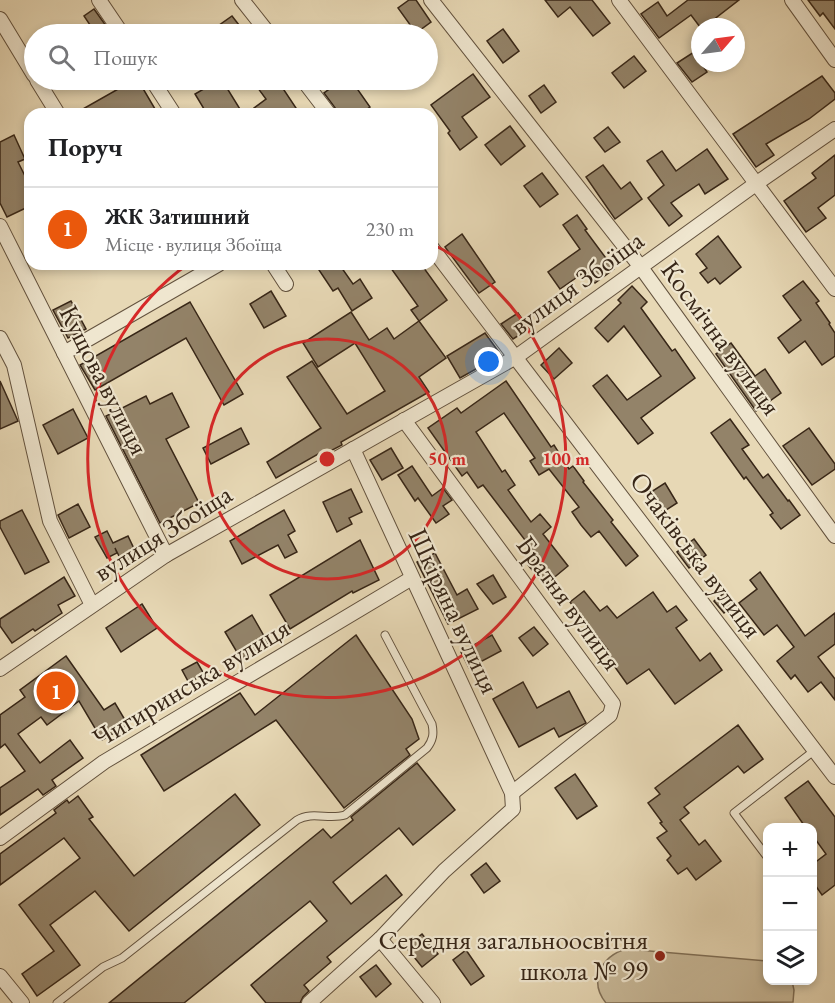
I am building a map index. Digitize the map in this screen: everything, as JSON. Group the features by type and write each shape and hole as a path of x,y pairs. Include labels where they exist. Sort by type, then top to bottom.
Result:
{"street":[{"path":"99,0 115,24"},
{"path":"242,0 260,24"},
{"name":"Космічна вулиця","path":"431,0 640,266 835,536"},
{"path":"620,0 835,289"},
{"path":"792,0 835,60"},
{"path":"0,19 24,59"},
{"path":"43,90 54,108"},
{"path":"158,90 170,108"},
{"path":"311,90 324,108"},
{"name":"вулиця Збоїща","path":"0,669 166,555 516,357 640,266 835,129"},
{"name":"Кущова вулиця","path":"0,226 166,555"},
{"name":"Очаківська вулиця","path":"438,256 835,777"},
{"path":"64,353 209,270"},
{"path":"277,270 286,285"},
{"path":"0,338 14,365 50,521 92,606"},
{"name":"Братня вулиця","path":"404,420 614,704 610,715 512,793"},
{"name":"Шкіряна вулиця","path":"353,449 512,793"},
{"name":"Чигиринська вулиця","path":"0,838 104,762 412,578"},
{"path":"309,1003 380,939 444,872 513,809 512,793"},
{"path":"380,939 433,1003"},
{"path":"0,976 22,1003"}],"lane":[{"path":"57,1003 103,967 123,958 297,820 305,816 345,815 427,748 434,733 432,724 385,635"},
{"path":"763,851 734,813 815,750"}],"shaded area":[{"path":"626,949 763,961 763,985 793,985 793,1002 606,1003 598,986 598,978 604,963"}],"building":[{"path":"409,0 416,0 431,22 410,24 398,8"},
{"path":"545,0 592,0 610,23 593,36 570,7 558,17"},
{"path":"688,0 739,0 716,18 693,18 691,15 659,38 641,14 658,2 667,16"},
{"path":"808,0 835,0 835,29 823,13 820,16"},
{"path":"94,9 105,24 89,24 84,16"},
{"path":"232,16 238,24 221,24"},
{"path":"503,29 519,51 503,63 487,41"},
{"path":"691,54 691,72 707,72 692,82 677,63"},
{"path":"634,56 646,71 624,88 612,73"},
{"path":"473,74 490,97 462,117 477,137 460,150 438,115 438,108 433,108 431,105"},
{"path":"822,76 835,93 835,99 809,119 766,144 774,155 756,167 733,134"},
{"path":"544,85 556,102 541,113 529,96"},
{"path":"116,90 144,90 154,108 85,108"},
{"path":"202,90 228,90 239,108 203,108 195,94"},
{"path":"259,90 284,90 296,108 254,108 266,99"},
{"path":"328,90 358,90 370,107 335,108 324,93"},
{"path":"510,126 525,146 501,165 485,145"},
{"path":"608,127 620,142 605,152 594,138"},
{"path":"14,135 24,157 24,159 18,162 24,174 24,209 7,217 0,203 0,142"},
{"path":"707,149 728,179 705,194 699,184 671,203 682,216 669,226 648,198 664,185 647,161 662,151 676,171"},
{"path":"835,155 835,195 818,208 826,218 806,232 784,201 816,178 812,173"},
{"path":"603,165 621,189 630,182 642,199 615,219 586,177"},
{"path":"542,173 558,194 540,207 524,186"},
{"path":"577,215 587,229 585,230 614,269 595,283 586,271 560,289 548,272 580,249 563,225"},
{"path":"462,234 495,282 479,293 445,247"},
{"path":"718,236 741,267 720,284 715,278 708,283 700,273 707,268 696,254"},
{"path":"319,270 343,270 353,284 360,279 372,298 352,311 338,288 333,291"},
{"path":"392,270 425,270 447,300 419,321 411,310 418,306"},
{"path":"803,281 819,301 816,303 835,333 835,356 822,365 805,341 789,353 778,338 801,320 783,296"},
{"path":"632,286 647,302 641,308 672,351 675,349 695,378 641,418 653,433 638,444 593,386 607,375 627,400 661,376 624,326 608,342 595,328 621,303 618,300"},
{"path":"271,291 286,316 264,328 250,304"},
{"path":"71,301 86,329 68,338 53,310"},
{"path":"190,302 243,394 224,405 186,338 95,390 80,365"},
{"path":"351,312 369,340 387,328 394,339 419,321 446,358 419,377 429,392 341,442 342,445 319,457 318,454 276,478 267,462 321,428 287,377 312,361 347,414 385,391 355,343 318,367 303,343"},
{"path":"518,313 529,329 513,339 501,324"},
{"path":"485,333 501,355 460,378 447,356"},
{"path":"731,343 755,376 765,369 781,393 756,411 716,354"},
{"path":"559,348 572,363 554,379 541,365"},
{"path":"0,381 18,421 0,429"},
{"path":"506,381 551,447 554,445 569,469 573,466 613,520 611,522 638,556 626,566 599,531 591,537 581,525 572,512 579,507 549,469 539,475 530,461 535,458 504,413 476,432 502,472 505,470 515,485 508,490 531,522 540,514 551,527 543,534 568,566 545,585 528,565 538,557 483,485 478,488 467,472 462,476 428,428 457,408 461,413"},
{"path":"172,393 189,427 166,439 199,503 160,523 106,416 146,396 150,404"},
{"path":"73,409 88,438 58,454 43,425"},
{"path":"730,419 749,445 742,449 763,478 768,474 800,515 781,529 770,515 773,513 746,477 744,479 711,433"},
{"path":"241,428 249,444 211,464 203,448"},
{"path":"809,428 835,464 835,469 812,485 783,446"},
{"path":"391,448 403,468 382,480 370,460"},
{"path":"412,466 432,496 443,488 452,500 443,506 449,514 436,523 418,498 415,501 398,475"},
{"path":"665,483 677,503 663,512 651,492"},
{"path":"351,489 362,512 349,518 352,524 337,532 323,502"},
{"path":"78,504 90,527 69,538 58,515"},
{"path":"22,510 49,562 25,574 0,527 0,521"},
{"path":"284,510 295,531 288,535 297,552 285,558 278,545 242,564 230,541"},
{"path":"107,531 113,543 128,536 137,555 122,562 115,548 117,553 107,558 95,537"},
{"path":"694,539 706,555 689,568 677,552"},
{"path":"360,540 379,580 353,593 352,591 290,629 270,595"},
{"path":"435,553 457,595 467,589 478,609 448,624 417,562"},
{"path":"760,572 805,636 835,613 835,644 818,657 835,679 835,700 821,682 808,692 795,675 791,679 777,661 794,647 777,625 764,635 739,603 757,589 750,580"},
{"path":"493,575 506,597 493,604 477,584"},
{"path":"64,577 75,596 58,605 62,613 12,643 0,626 0,619"},
{"path":"584,591 600,611 607,606 617,618 653,592 667,612 676,606 687,620 676,628 700,661 710,653 722,670 675,704 649,669 627,684 605,653 608,650 570,602"},
{"path":"725,592 735,604 724,613 714,601"},
{"path":"142,604 157,628 121,652 106,628"},
{"path":"252,615 268,643 241,659 225,632"},
{"path":"534,627 548,644 533,656 519,638"},
{"path":"356,635 412,719 419,739 406,749 410,755 344,808 276,720 164,791 141,755 240,693 255,715"},
{"path":"492,635 501,651 469,668 461,652"},
{"path":"66,656 104,710 115,703 128,725 102,740 79,701 47,725 41,717 18,734 40,763 70,740 83,758 52,780 56,786 43,795 38,789 0,815 0,788 25,771 5,744 0,748 0,715 25,697 20,690"},
{"path":"197,662 204,674 189,683 182,670"},
{"path":"523,682 537,708 569,691 586,723 559,737 554,728 519,747 493,699"},
{"path":"738,725 763,759 744,773 738,766 684,807 689,813 680,820 699,845 705,840 721,861 696,880 687,868 678,874 667,860 671,856 657,838 667,831 648,803 660,794 655,788"},
{"path":"417,763 455,810 413,845 399,828 333,882 351,904 386,875 402,895 327,957 331,962 304,985 309,991 300,1003 266,1003 251,985 327,921 310,901 184,1003 109,1003 323,829 331,838 353,820 351,817"},
{"path":"575,774 597,806 577,819 555,788"},
{"path":"808,781 835,817 835,885 822,895 817,888 817,861 826,854 817,842 817,823 802,823 785,798"},
{"path":"235,794 260,825 129,931 95,891 50,925 80,965 37,996 22,974 54,951 19,905 80,858 64,838 0,885 0,854 56,813 54,810 67,800 69,803 78,796 93,817 89,819 134,876"},
{"path":"486,863 500,881 484,893 471,875"},
{"path":"422,934 438,954 422,967 406,947"},
{"path":"466,950 484,976 471,985 453,960"},
{"path":"376,965 391,984 376,997 360,977"}],"place":[{"name":"ЖК Затишний","path":"56,691"},
{"name":"Середня загальноосвітня школа № 99","path":"660,956"}]}
